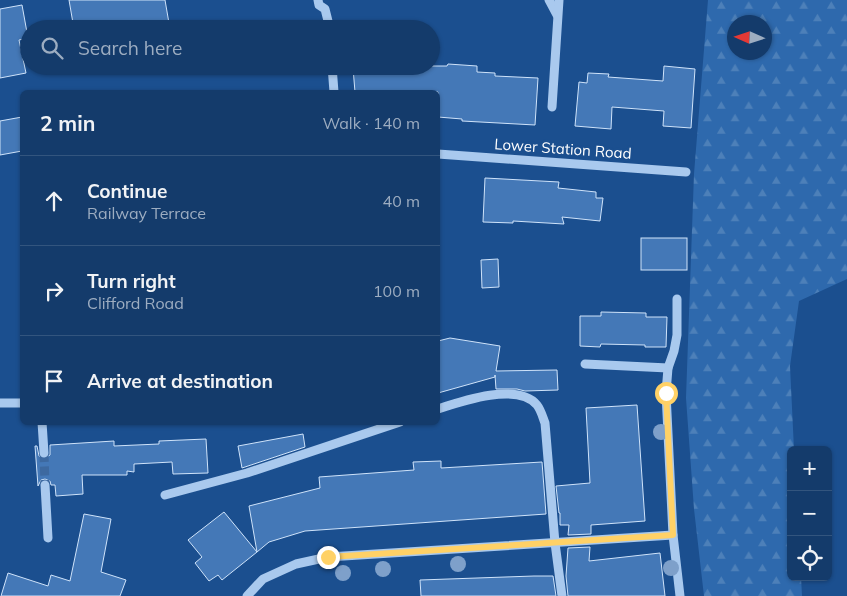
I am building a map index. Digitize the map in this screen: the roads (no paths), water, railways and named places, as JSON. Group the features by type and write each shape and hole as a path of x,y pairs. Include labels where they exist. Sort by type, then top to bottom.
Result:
{"street":[{"path":"318,0 319,6 325,9 328,20"},
{"path":"549,0 557,17"},
{"path":"552,107 558,0"},
{"path":"333,75 334,90"},
{"name":"Lower Station Road","path":"440,154 686,172"},
{"path":"677,299 676,335 674,351 668,368 666,393 673,535 680,596"},
{"path":"585,364 668,368"},
{"path":"440,409 497,394 524,395 538,406 545,423 555,543 562,596"},
{"path":"0,404 20,404"},
{"path":"42,425 44,453"},
{"path":"165,495 248,473 391,425"},
{"path":"45,485 48,538"},
{"path":"247,596 263,579 296,564 328,557 673,535"}],"tunnel":[{"path":"44,453 45,485"}]}
